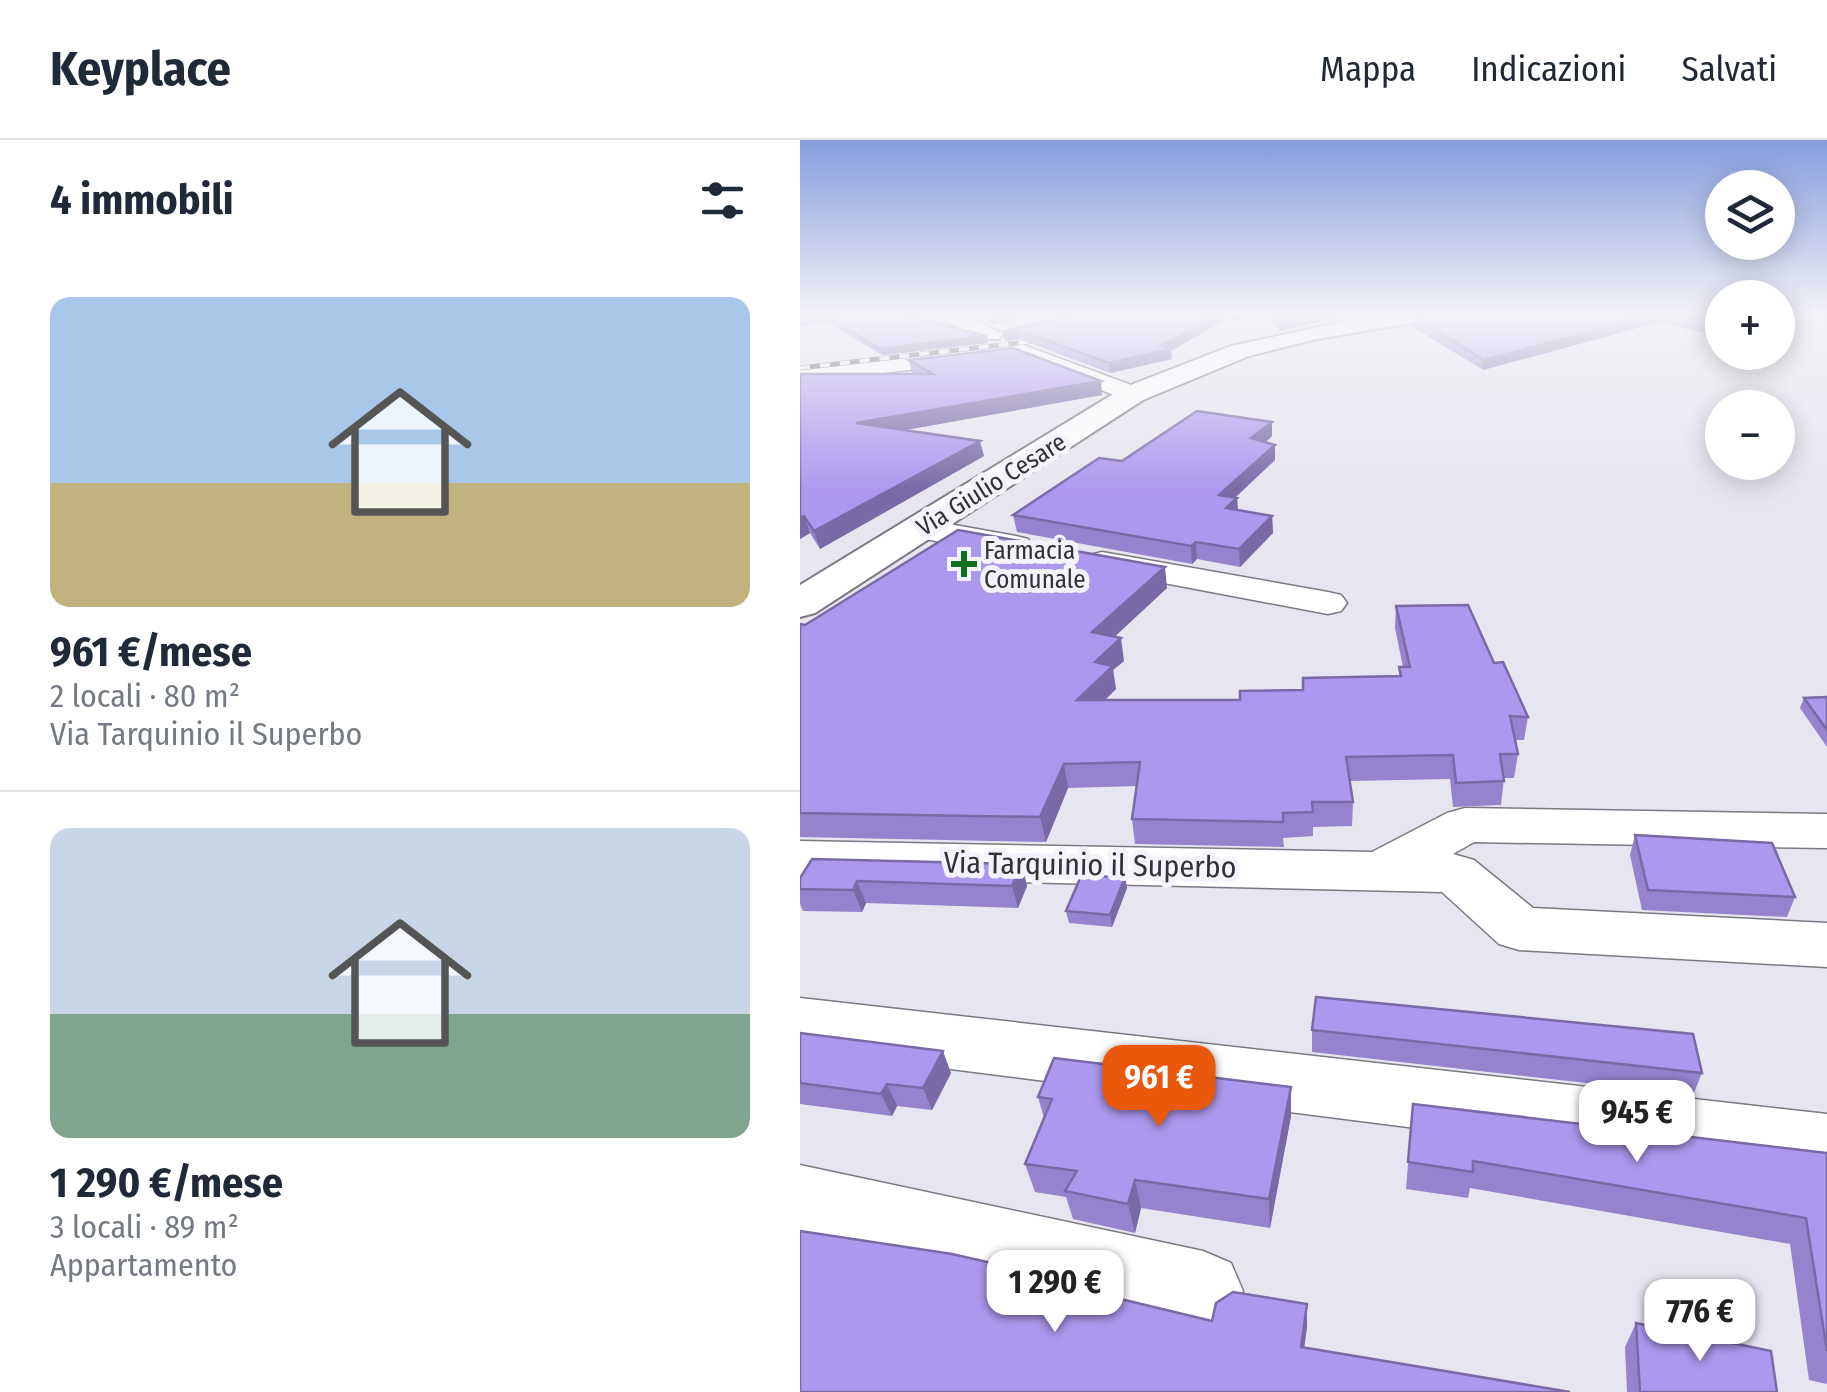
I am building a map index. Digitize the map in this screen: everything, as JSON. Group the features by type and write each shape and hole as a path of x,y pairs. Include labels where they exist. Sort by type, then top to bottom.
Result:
{"street":[{"path":"1081,373 1133,394"},
{"name":"Via Giulio Cesare","path":"800,604 1133,394 1177,373"},
{"path":"922,529 1328,604"},
{"path":"1380,872 1465,824 1827,831"},
{"name":"Via Tarquinio il Superbo","path":"800,858 1455,873 1520,929 1827,945"},
{"path":"800,1024 1827,1147"},
{"path":"800,1200 1203,1291"}],"building":[{"path":"1081,373 1101,381 856,423 980,441 814,531 804,516 800,518 800,374"},
{"path":"1197,411 1272,422 1251,438 1275,445 1219,495 1237,498 1226,508 1272,516 1239,549 1196,542 1191,546 1013,515 1099,458 1122,461"},
{"path":"958,530 1165,567 1092,632 1121,638 1095,662 1113,666 1077,700 1240,700 1240,691 1303,690 1303,678 1401,676 1399,667 1410,667 1396,606 1468,605 1494,663 1503,662 1528,717 1510,716 1518,754 1500,754 1504,781 1456,783 1453,755 1346,757 1353,802 1312,802 1313,812 1283,813 1283,822 1132,819 1140,762 1064,764 1040,817 800,813 800,624 805,625"},
{"path":"1827,697 1827,730 1804,698"},
{"path":"1635,835 1772,843 1795,897 1648,890"},
{"path":"812,859 1022,864 1012,886 857,881 853,890 800,889 800,878"},
{"path":"1081,876 1125,877 1110,915 1066,911"},
{"path":"1316,997 1693,1034 1702,1073 1312,1030"},
{"path":"800,1033 943,1051 923,1088 887,1084 881,1094 800,1083"},
{"path":"1054,1058 1291,1087 1269,1199 1135,1180 1128,1204 1065,1191 1077,1171 1025,1164 1052,1099 1038,1097"},
{"path":"1413,1104 1827,1153 1827,1351 1806,1218 1473,1161 1473,1172 1408,1162"},
{"path":"800,1231 952,1254 1106,1289 1104,1295 1212,1321 1216,1303 1233,1292 1307,1304 1301,1347 1570,1392 800,1392"},
{"path":"1636,1323 1771,1351 1777,1392 1640,1392"}],"place":[{"name":"Farmacia Comunale","path":"964,564"}]}
